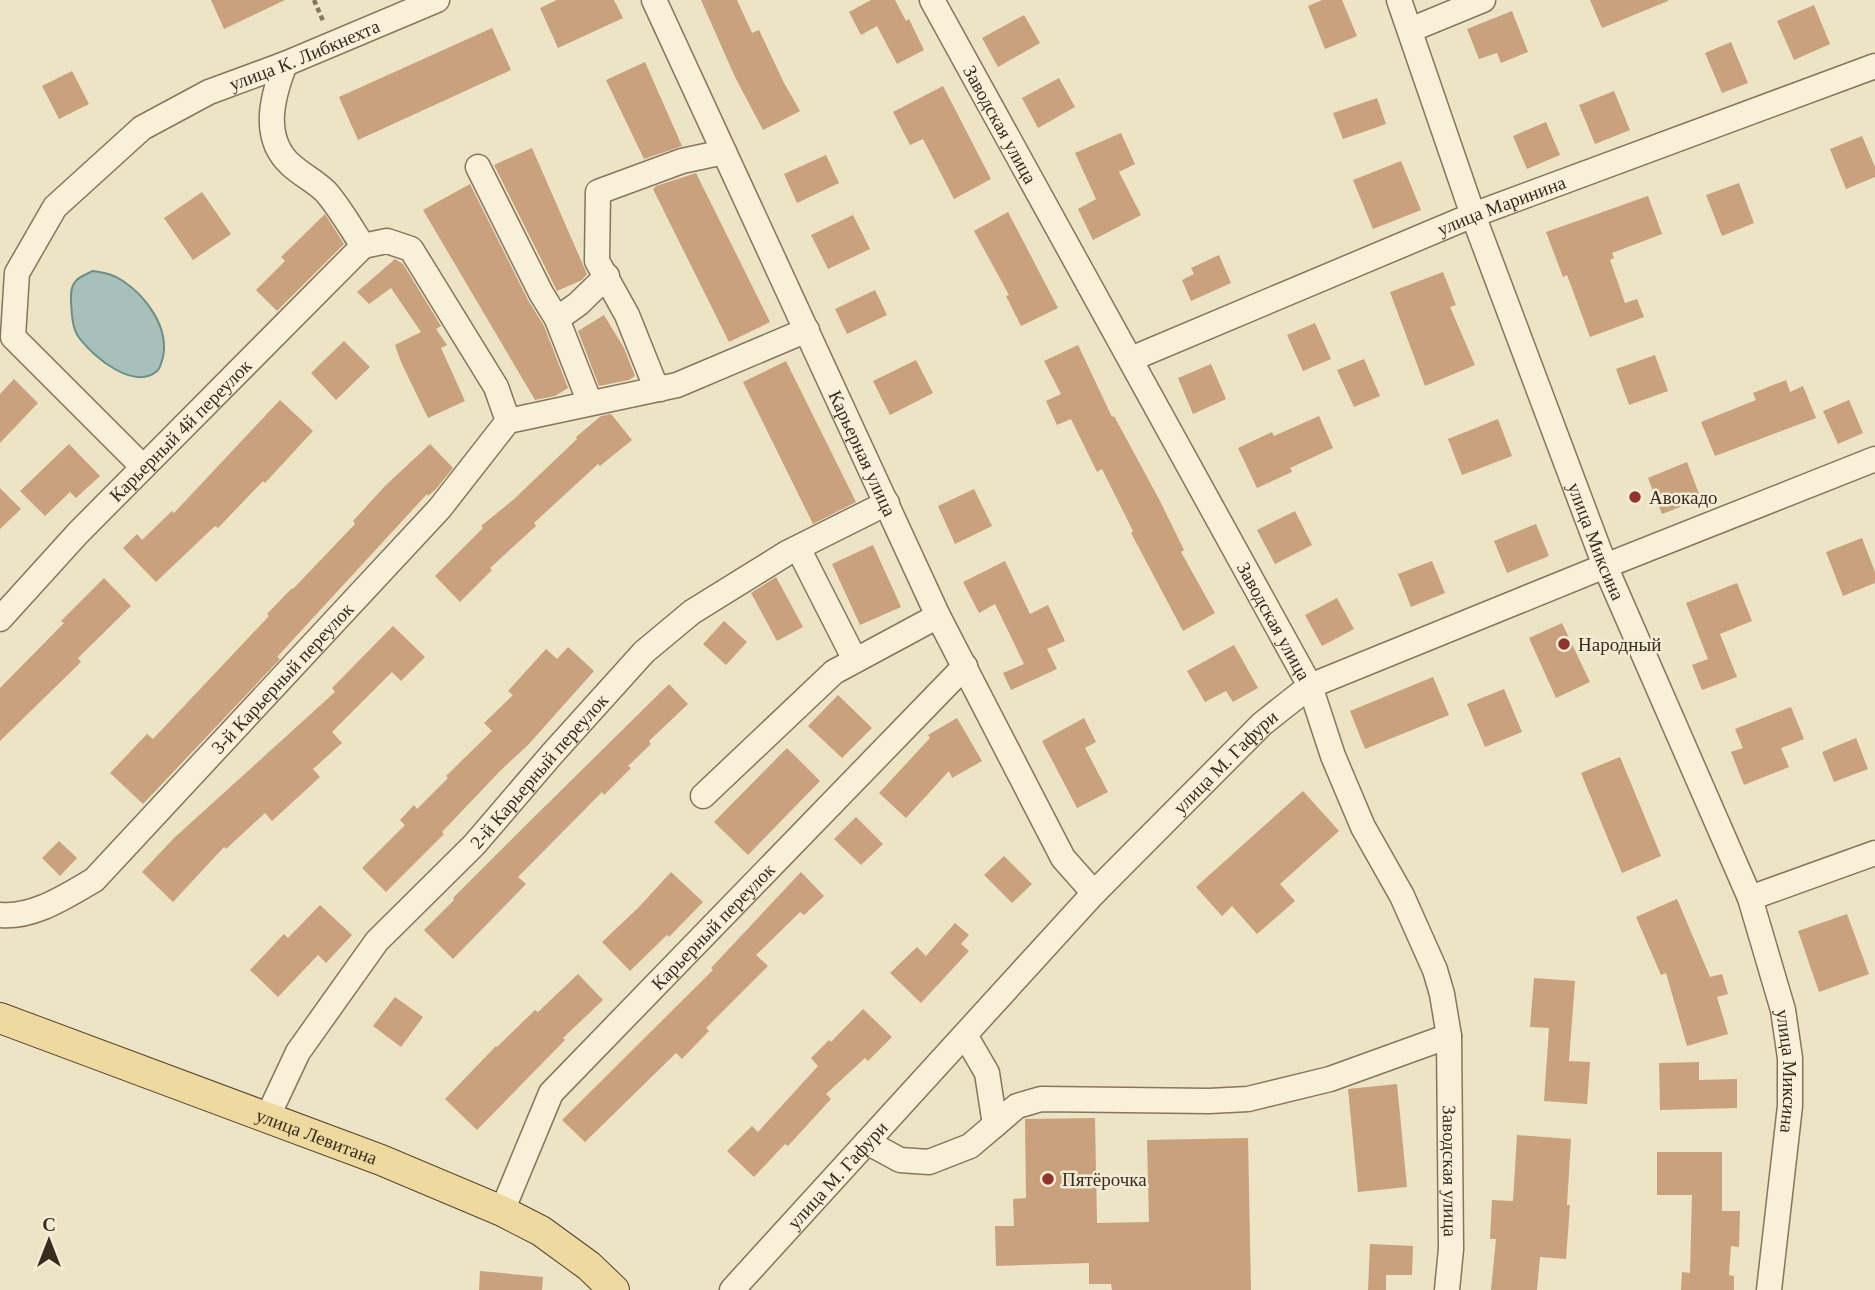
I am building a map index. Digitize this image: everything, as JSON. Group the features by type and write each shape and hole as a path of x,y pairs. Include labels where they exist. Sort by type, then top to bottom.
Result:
{"main road":[{"name":"улица Левитана","path":"0,1018 381,1160 502,1211 541,1231 589,1265 614,1290"}],"street":[{"name":"улица К. Либкнехта","path":"143,467 13,337 17,273 55,207 142,128 209,92 285,64 437,0"},
{"name":"Карьерная улица","path":"654,0 938,616 1063,858 1094,893"},
{"name":"Заводская улица","path":"932,0 1310,686 1333,756 1363,827 1402,896 1435,970 1449,1036 1451,1249 1447,1290"},
{"name":"улица Миксина","path":"1399,0 1474,215 1605,566 1750,898 1783,1010 1790,1058 1790,1106 1769,1290"},
{"path":"1409,30 1483,0"},
{"path":"285,64 275,90 272,111 272,131 277,146 289,163 325,191 363,246 387,241 411,249 496,387 508,422 677,385 807,330"},
{"name":"улица Маринина","path":"1131,359 1474,215 1875,66"},
{"path":"660,389 653,380 627,315 597,261 598,192 682,161 724,152"},
{"path":"478,167 541,293 557,319 590,402"},
{"name":"Карьерный 4й переулок","path":"0,619 78,533 363,246"},
{"path":"557,319 578,304 607,276"},
{"name":"3-й Карьерный переулок","path":"0,915 11,916 55,903 94,880 440,508 508,422"},
{"name":"улица М. Гафури","path":"732,1290 1094,893 1262,724 1310,686 1875,459"},
{"name":"2-й Карьерный переулок","path":"267,1118 298,1052 377,941 474,845 644,652 692,612 798,548 887,503"},
{"path":"798,548 855,660"},
{"path":"703,796 834,672 938,616"},
{"name":"Карьерный переулок","path":"502,1211 551,1093 965,666"},
{"path":"1750,898 1875,853"},
{"path":"965,1035 988,1073 995,1125"},
{"path":"867,1142 900,1160 929,1162 970,1146 1017,1105 1041,1099 1248,1099 1330,1079 1449,1036"}],"water":[{"path":"93,271 112,275 123,281 148,304 163,335 163,357 157,371 148,376 126,374 104,362 77,335 72,317 73,284"}],"building":[{"path":"211,0 285,0 224,29"},
{"path":"557,0 614,0 623,18 558,48 540,8"},
{"path":"701,0 737,0 752,33 759,30 800,111 763,130 735,77"},
{"path":"871,0 895,0 906,21 909,19 924,50 897,64 877,26 861,35 849,12"},
{"path":"1322,0 1342,0 1357,36 1325,49 1308,6"},
{"path":"1590,0 1668,0 1668,1 1602,28"},
{"path":"1814,5 1830,44 1794,60 1777,21"},
{"path":"1512,11 1528,52 1501,63 1497,53 1479,59 1467,29"},
{"path":"1024,15 1040,43 998,67 982,38"},
{"path":"492,28 511,70 358,140 339,97"},
{"path":"1731,42 1748,83 1722,93 1705,53"},
{"path":"645,62 682,146 644,159 606,80"},
{"path":"72,71 89,104 59,119 42,86"},
{"path":"1059,78 1075,107 1038,128 1022,98"},
{"path":"943,86 991,179 954,199 923,139 910,145 893,112"},
{"path":"1614,91 1630,130 1595,144 1579,105"},
{"path":"1377,98 1386,124 1343,139 1333,113"},
{"path":"1546,122 1560,155 1527,169 1513,136"},
{"path":"1121,133 1135,164 1119,172 1141,215 1093,240 1078,209 1096,199 1075,153"},
{"path":"1862,136 1875,167 1875,177 1846,189 1830,149"},
{"path":"532,148 587,274 582,280 557,291 494,165"},
{"path":"826,155 839,183 797,203 784,174"},
{"path":"1401,161 1421,210 1373,229 1353,180"},
{"path":"696,173 770,322 729,342 653,189"},
{"path":"1739,183 1754,223 1722,236 1706,195"},
{"path":"470,184 528,300 544,326 568,388 555,396 535,400 423,210"},
{"path":"202,192 231,234 193,260 164,218"},
{"path":"1648,196 1662,234 1612,253 1614,258 1610,260 1625,303 1637,299 1644,317 1590,337 1567,275 1563,277 1546,232"},
{"path":"1008,212 1058,308 1021,326 1006,296 1009,295 974,231"},
{"path":"325,214 344,244 277,311 256,290 285,261 281,257"},
{"path":"853,215 870,249 828,269 811,235"},
{"path":"1219,255 1231,283 1191,301 1182,280 1194,274 1191,268"},
{"path":"395,259 403,264 441,326 436,329 447,345 441,348 465,401 428,418 395,345 421,332 391,288 369,304 357,292"},
{"path":"1443,272 1456,305 1450,307 1475,365 1425,386 1390,292"},
{"path":"875,290 887,315 847,334 835,309"},
{"path":"604,315 624,348 635,376 629,380 599,386 578,331"},
{"path":"1315,323 1331,359 1303,371 1287,335"},
{"path":"344,341 370,367 336,400 311,373"},
{"path":"1078,345 1112,417 1114,416 1160,501 1184,550 1181,552 1215,613 1183,631 1131,533 1133,531 1102,469 1097,472 1071,419 1057,425 1046,401 1061,394 1044,361"},
{"path":"1655,355 1668,391 1629,405 1616,369"},
{"path":"1364,359 1380,396 1354,407 1337,370"},
{"path":"916,360 933,393 890,415 873,381"},
{"path":"786,361 856,502 813,524 743,382"},
{"path":"1211,364 1226,399 1193,414 1178,378"},
{"path":"14,379 38,403 0,443 0,394"},
{"path":"1786,380 1790,392 1803,386 1816,418 1715,456 1701,422 1756,400 1753,393"},
{"path":"280,400 313,431 265,483 263,481 218,528 215,526 156,582 123,548 137,534 142,540 172,511 174,513"},
{"path":"1849,400 1863,433 1838,444 1823,411"},
{"path":"611,414 632,440 600,466 598,464 534,523 536,526 490,568 492,570 460,602 435,576 483,528 481,526 513,500 577,439 576,437 601,416"},
{"path":"1319,416 1333,448 1290,468 1292,472 1257,488 1238,448 1272,432 1274,436"},
{"path":"1498,419 1512,456 1462,475 1448,439"},
{"path":"69,444 100,476 76,498 70,492 45,516 20,491"},
{"path":"430,444 453,468 277,657 280,659 143,804 110,773 147,734 153,739 269,616 267,614 355,524 353,521 385,486"},
{"path":"1687,462 1701,499 1662,514 1648,478"},
{"path":"0,488 21,509 0,529"},
{"path":"974,489 992,526 955,544 938,506"},
{"path":"1295,511 1312,545 1275,564 1257,530"},
{"path":"1536,524 1549,556 1507,573 1494,541"},
{"path":"1862,538 1875,572 1875,583 1843,596 1826,552"},
{"path":"873,545 901,607 860,625 832,564"},
{"path":"1005,561 1030,614 1048,605 1065,641 1047,649 1057,669 1011,690 1003,673 1024,664 995,604 979,613 963,582"},
{"path":"1432,561 1445,593 1411,607 1398,574"},
{"path":"776,577 803,627 777,641 751,593"},
{"path":"104,578 131,606 78,658 81,662 0,741 0,688"},
{"path":"1737,583 1752,621 1720,634 1737,677 1702,690 1692,665 1708,659 1686,603"},
{"path":"1337,598 1354,629 1322,646 1305,615"},
{"path":"724,621 747,642 726,665 703,644"},
{"path":"1562,623 1590,682 1556,698 1529,638"},
{"path":"393,626 425,657 401,681 392,672 332,732 342,743 313,769 320,777 272,821 265,813 226,849 224,847 173,902 142,872 174,838 335,692 332,688"},
{"path":"1234,645 1258,688 1233,702 1226,691 1205,702 1187,671"},
{"path":"568,647 594,671 528,745 386,892 362,868 405,825 400,820 414,805 417,809 492,731 484,723 513,695 508,691 546,649 557,659"},
{"path":"1433,677 1449,715 1365,749 1350,711"},
{"path":"669,684 688,704 649,741 651,744 628,766 631,768 604,795 602,792 518,877 526,884 453,959 424,930"},
{"path":"1504,689 1522,732 1485,747 1467,704"},
{"path":"838,695 872,728 842,758 808,726"},
{"path":"1791,707 1804,739 1781,748 1789,767 1744,785 1731,752 1743,748 1735,729"},
{"path":"957,718 982,761 952,778 949,771 906,818 879,793 930,738 928,735"},
{"path":"1084,718 1096,742 1085,748 1108,792 1077,808 1042,741"},
{"path":"1856,738 1868,769 1834,782 1822,752"},
{"path":"787,748 820,781 748,855 714,822"},
{"path":"1620,757 1661,856 1622,873 1581,773"},
{"path":"1303,791 1339,831 1280,884 1295,901 1257,934 1232,906 1222,916 1196,887"},
{"path":"856,817 883,844 861,865 834,839"},
{"path":"59,841 77,858 60,876 42,858"},
{"path":"1004,856 1032,884 1012,903 984,875"},
{"path":"671,872 703,902 630,971 602,942"},
{"path":"801,872 824,896 804,915 800,912 756,955 768,966 706,1028 709,1031 682,1059 676,1053 585,1142 562,1120 713,970 711,968"},
{"path":"1677,899 1710,977 1722,974 1728,994 1717,997 1728,1034 1687,1046 1666,973 1661,975 1636,917"},
{"path":"320,905 352,935 326,963 318,955 278,997 250,970 284,934 288,938"},
{"path":"1847,914 1869,974 1819,992 1798,931"},
{"path":"955,923 969,935 961,944 969,951 921,1003 890,973 917,947 926,956"},
{"path":"578,974 603,1000 563,1038 565,1040 477,1130 445,1099 496,1046 535,1010 538,1012"},
{"path":"1534,978 1575,981 1569,1061 1590,1062 1587,1104 1544,1101 1549,1028 1530,1027"},
{"path":"395,997 423,1017 401,1047 373,1026"},
{"path":"863,1009 892,1037 868,1061 865,1058 826,1094 831,1099 788,1146 785,1144 754,1177 727,1151 752,1126 758,1132 818,1066 811,1058"},
{"path":"1699,1062 1699,1080 1737,1079 1737,1108 1660,1110 1659,1063"},
{"path":"1397,1084 1407,1187 1358,1192 1348,1089"},
{"path":"1095,1118 1097,1223 1149,1222 1147,1140 1248,1138 1251,1290 1112,1290 1111,1284 1089,1284 1089,1263 996,1266 995,1226 1014,1226 1013,1199 1026,1198 1025,1119"},
{"path":"1517,1135 1571,1139 1566,1259 1540,1257 1537,1290 1491,1290 1496,1239 1490,1239 1492,1200 1513,1201"},
{"path":"1657,1152 1722,1152 1722,1211 1740,1211 1739,1247 1731,1246 1729,1275 1734,1276 1734,1290 1681,1290 1682,1272 1690,1273 1692,1195 1657,1195"},
{"path":"1370,1244 1413,1246 1412,1275 1386,1275 1386,1290 1368,1290"},
{"path":"480,1271 543,1277 542,1290 479,1290"}],"place":[{"name":"Авокадо","path":"1635,497"},
{"name":"Народный","path":"1564,644"},
{"name":"Пятёрочка","path":"1048,1179"}]}
